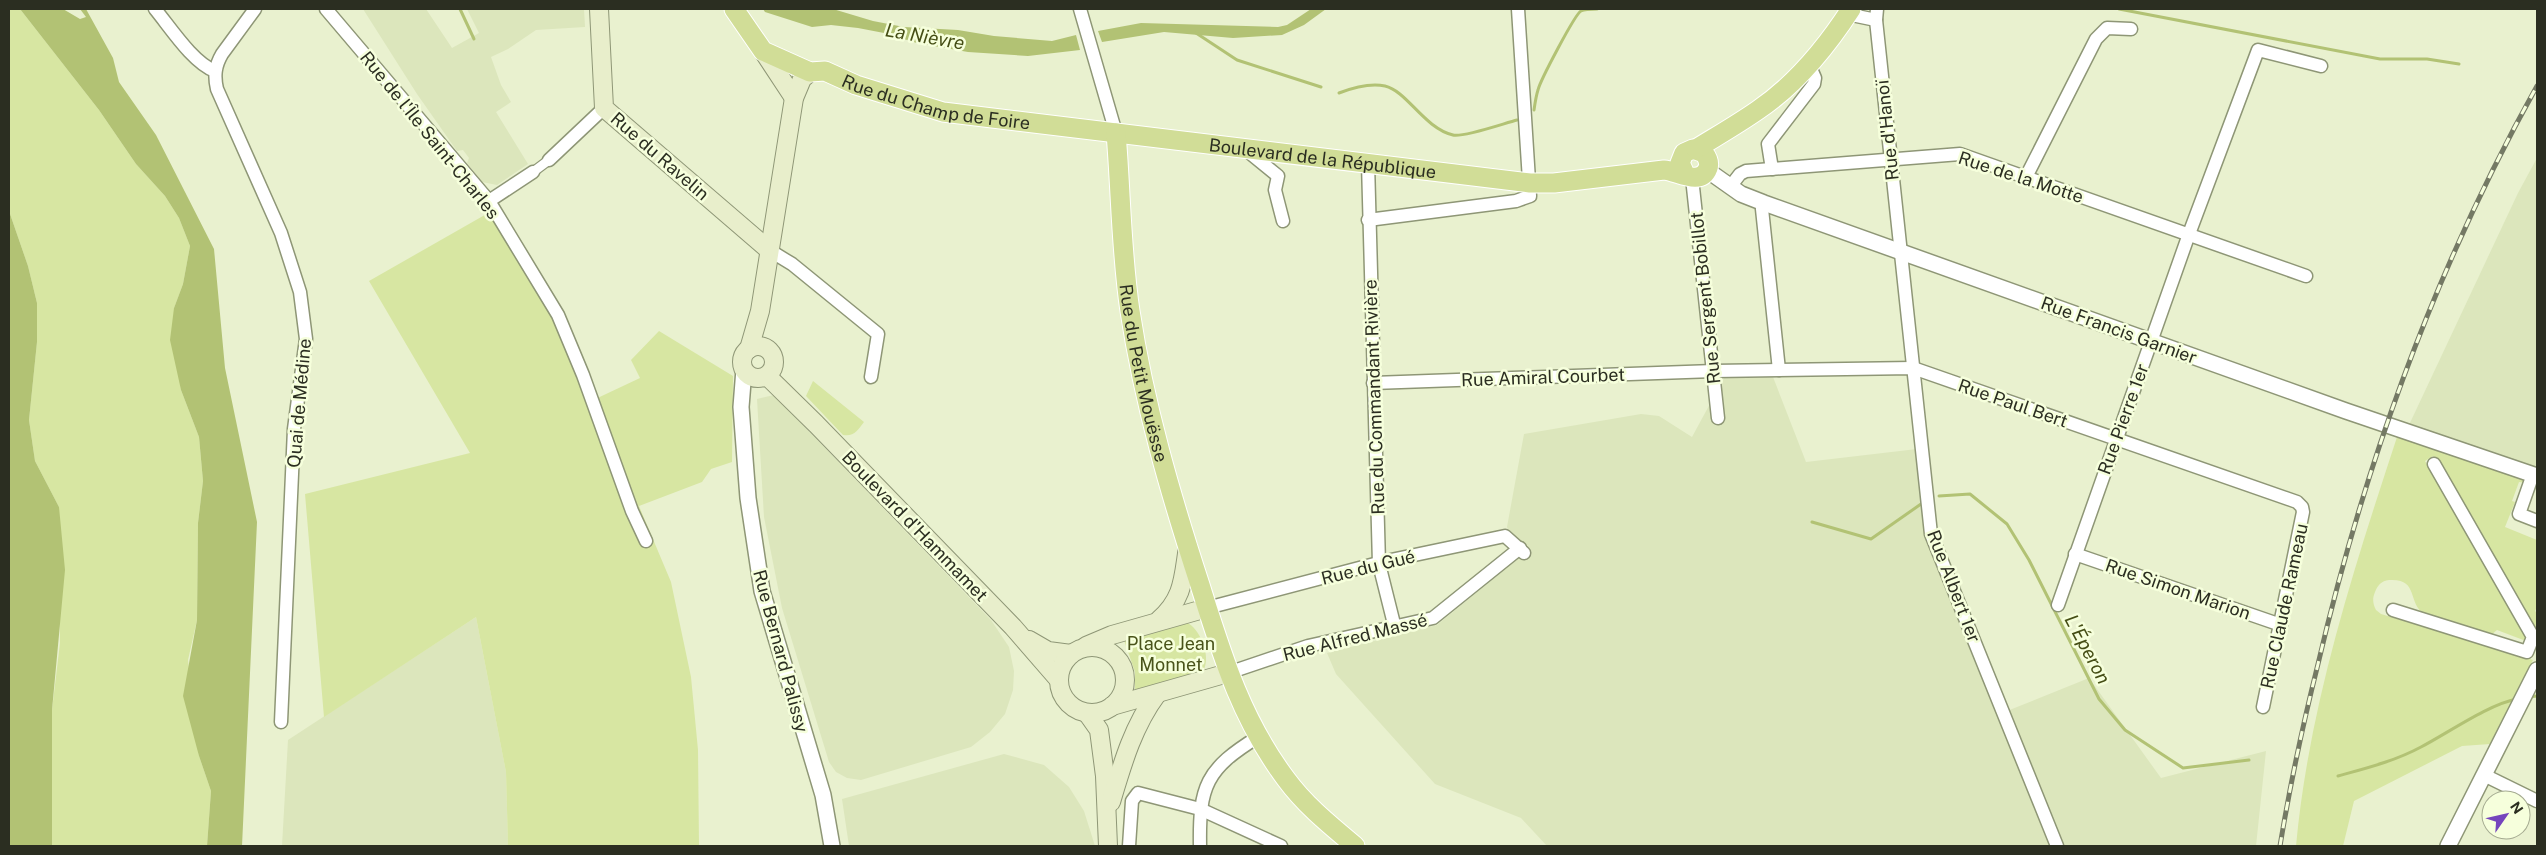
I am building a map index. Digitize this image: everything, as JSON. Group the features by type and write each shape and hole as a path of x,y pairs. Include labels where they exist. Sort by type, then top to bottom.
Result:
{"main road":[{"name":"Rue du Ravelin","path":"599,9 604,108 769,250"},
{"path":"734,9 794,98"},
{"path":"1695,164 1734,125 1760,110 1809,64 1829,42 1849,11"},
{"name":"Rue du Champ de Foire","path":"763,51 810,72 825,71 856,86 943,112 1116,133"},
{"path":"759,373 742,361 758,349 760,311 772,224 794,98 802,79 810,72"},
{"name":"Boulevard de la République","path":"1116,133 1530,183 1554,183 1695,164"},
{"name":"Rue du Petit Mouësse","path":"1116,133 1130,310 1146,399 1188,547 1228,673 1246,717 1286,780 1311,808 1355,846"},
{"path":"745,230 772,224"},
{"name":"Boulevard d'Hammamet","path":"758,349 774,359 759,373 816,424 1013,628 1058,680"},
{"path":"1156,622 1170,611 1180,594 1188,547"},
{"path":"1207,608 1112,635 1075,651 1064,661 1058,680 1064,698 1070,705 1087,713 1095,713 1228,673"},
{"name":"Boulevard d'Hammamet","path":"1013,628 1034,644 1046,650 1075,651"},
{"path":"1075,651 1100,648 1118,659 1123,668 1124,684 1120,698 1111,707 1105,776"},
{"path":"1107,815 1134,735 1145,711 1157,694"},
{"path":"1087,713 1099,730 1105,776 1108,846"}],"street":[{"path":"155,9 198,60 207,68 215,71 222,54 255,9"},
{"name":"Rue de l'Île Saint-Charles","path":"326,9 489,201 558,315 583,375 632,511 646,541"},
{"path":"1080,9 1116,133"},
{"path":"1368,220 1524,200 1530,196 1518,9"},
{"path":"1849,11 1876,15"},
{"name":"Rue d'Hanoï","path":"1876,15 1900,251"},
{"path":"2026,177 2096,39 2107,28 2131,29"},
{"name":"Rue Pierre 1er","path":"2058,605 2189,234 2258,50 2321,66"},
{"path":"1772,169 1768,144 1814,84 1815,78 1809,64"},
{"name":"Quai de Médine","path":"215,71 217,89 284,240 300,292 306,339 294,430 281,722"},
{"path":"489,201 549,160 604,108"},
{"path":"1244,148 1278,176 1275,190 1283,221"},
{"name":"Rue de la Motte","path":"1730,187 1742,172 1960,154 2306,276"},
{"name":"Rue du Commandant Rivière","path":"1368,163 1368,220 1379,564 1395,628"},
{"name":"Rue Francis Garnier","path":"1695,164 1741,194 1764,203 2346,411 2535,475"},
{"name":"Rue Sergent Bobillot","path":"1695,164 1718,418"},
{"path":"1764,203 1762,209 1779,370"},
{"path":"769,250 792,264 878,334 871,377"},
{"name":"Rue Albert 1er","path":"1900,251 1931,534 2058,846"},
{"name":"Rue Paul Bert","path":"1714,371 1913,368 2116,438 2301,505"},
{"name":"Rue Amiral Courbet","path":"1373,383 1714,371"},
{"name":"Rue Bernard Palissy","path":"759,373 749,389 744,424 748,498 762,591 823,795 832,846"},
{"path":"2394,610 2527,652 2535,633 2434,464"},
{"path":"2535,475 2519,514 2537,521"},
{"name":"Rue Claude Rameau","path":"2263,707 2303,512 2301,505"},
{"name":"Rue du Gué","path":"1207,608 1379,564 1505,536 1522,551"},
{"name":"Rue Alfred Massé","path":"1228,673 1308,646 1433,618 1522,551"},
{"name":"Rue Simon Marion","path":"2075,554 2281,625"},
{"path":"2448,846 2537,670"},
{"path":"1200,846 1200,809 1207,784 1216,769 1258,737"},
{"path":"2484,775 2537,801"},
{"path":"1129,846 1132,801 1138,793 1200,809 1281,846"}],"shaded area":[{"path":"363,9 426,9 452,48 479,33 467,9 584,9 585,27 536,30 508,49 491,57 501,85 511,102 496,112 528,164 497,185 482,182 467,163 469,158 463,150 457,151 417,94"},
{"path":"2537,158 2537,468 2409,425 2518,193"},
{"path":"1773,377 1806,462 1917,449 1924,520 2002,713 2089,678 2161,778 2266,751 2256,846 1547,846 1521,818 1435,784 1336,674 1327,653 1437,625 1520,557 1507,527 1524,434 1641,414 1659,416 1692,437 1724,378"},
{"path":"774,395 991,620 1009,647 1014,671 1013,690 1005,714 990,732 971,747 861,780 847,778 836,772 829,762 782,608 764,517 757,399"},
{"path":"476,617 506,772 508,846 282,846 288,740"},
{"path":"1004,754 1044,765 1069,787 1084,811 1095,846 849,846 842,799"}],"green space":[{"path":"9,9 20,9 99,110 136,164 165,196 179,218 190,246 183,284 174,308 181,390 199,437 203,481 198,523 197,620 188,660 199,756 211,791 207,846 52,846 52,710 60,643 59,507 35,461 29,420 37,342 37,303 28,266 9,211"},
{"path":"490,212 556,322 589,402 640,378 631,360 659,331 733,376 732,462 711,469 702,482 639,506 671,582 691,677 698,750 699,846 508,846 506,772 476,617 324,717 305,494 470,453 369,281"},
{"path":"813,381 864,422 860,428 850,435 843,435 806,396"},
{"path":"2398,434 2526,479 2525,483 2519,482 2512,501 2515,502 2505,527 2537,540 2536,629 2433,456 2425,461 2525,634 2526,641 2497,630 2491,635 2424,614 2419,609 2409,587 2398,580 2389,580 2379,585 2373,599 2376,610 2381,614 2533,660 2490,744 2462,746 2354,801 2343,846 2296,846 2302,793 2322,689 2365,535"},
{"name":"Place Jean Monnet","path":"1186,622 1196,630 1203,644 1206,658 1203,671 1135,691 1135,672 1124,640"}],"water":[{"path":"20,9 63,9 80,19 86,17 80,9 86,9 113,58 119,82 156,135 214,249 225,368 257,522 242,846 207,846 211,791 199,756 183,696 197,620 198,523 203,481 199,437 181,390 170,340 174,308 183,284 190,246 179,218 165,196 136,164 99,110"},
{"name":"La Nièvre","path":"763,9 833,9 873,21 904,27 958,30 994,36 1052,41 1076,35 1080,50 1028,56 968,52 917,43 884,33 858,28 831,25 812,27 765,12"},
{"path":"1311,9 1326,9 1304,25 1282,35 1233,38 1164,32 1102,42 1098,31 1141,23 1278,27 1287,25"},
{"path":"9,211 28,266 37,303 37,342 29,420 35,461 59,507 65,570 52,710 52,846 9,846"}],"waterway":[{"path":"460,9 474,39"},
{"path":"1534,110 1540,84 1572,23 1581,11 1597,9"},
{"path":"2119,9 2380,59 2427,59 2459,64"},
{"path":"1196,33 1237,60 1321,87"},
{"path":"1339,93 1362,86 1385,86 1401,95 1433,125 1453,135 1474,132 1517,120"},
{"name":"L'Éperon","path":"1939,496 1970,494 2007,524 2029,560 2099,699 2125,730 2183,768 2249,760"},
{"name":"L'Éperon","path":"1812,522 1871,539 1921,504"},
{"name":"L'Éperon","path":"2528,697 2537,696"},
{"name":"L'Éperon","path":"2338,776 2381,764 2401,756 2421,747 2481,713 2517,699"}],"railway":[{"path":"2280,846 2312,687 2358,514 2381,441 2407,368 2467,224 2537,86"}]}
